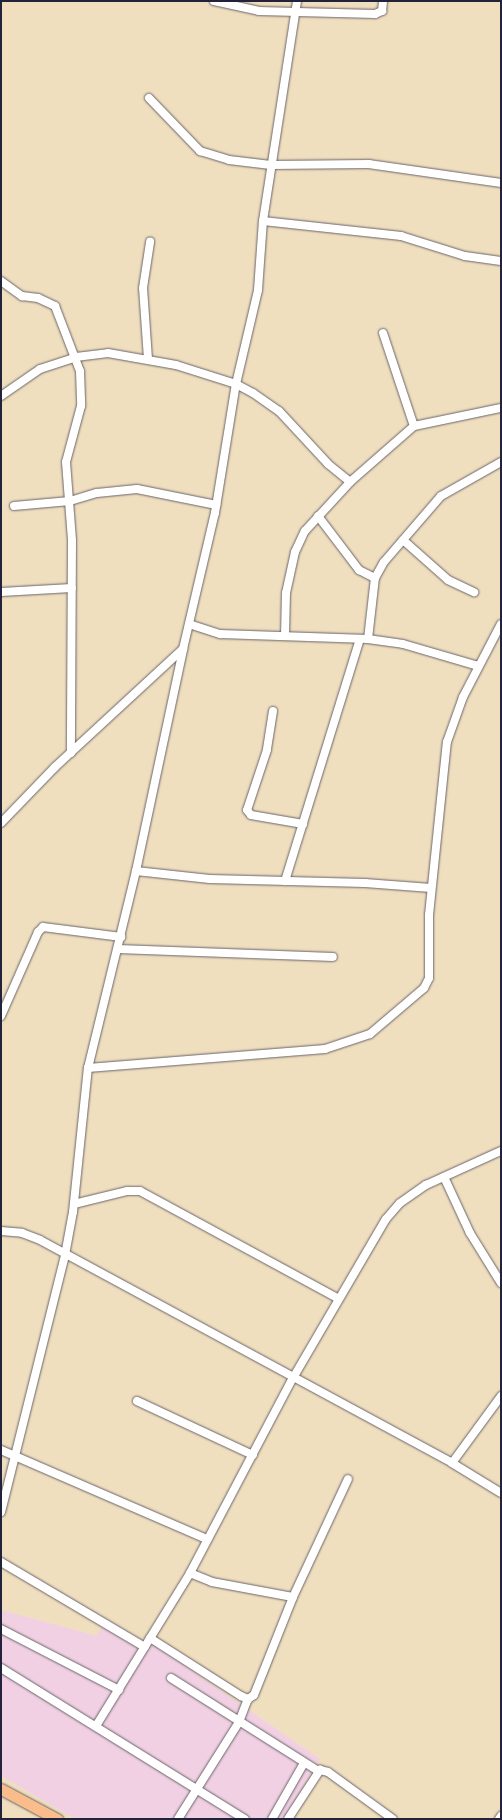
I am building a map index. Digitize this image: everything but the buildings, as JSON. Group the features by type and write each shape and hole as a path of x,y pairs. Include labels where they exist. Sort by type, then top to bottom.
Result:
{"highway":[{"path":"1,1789 57,1819"}],"street":[{"path":"214,1 259,11 376,14 382,11 383,1"},
{"path":"1,1512 65,1255 74,1204 88,1068 136,871 216,505 236,384 258,290 263,221 297,1"},
{"path":"149,98 200,151 229,160 271,165 369,164 501,183"},
{"path":"263,221 401,236 466,256 501,261"},
{"path":"148,359 143,295 150,242"},
{"path":"1,282 22,296 38,298 55,306 76,357 82,391 66,462 70,501 72,588 69,683 71,753"},
{"path":"383,333 414,426"},
{"path":"1,396 40,369 76,357 108,353 148,359 236,384 279,411 328,464 350,482"},
{"path":"285,636 286,594 295,552 305,531 350,482 414,426 501,408"},
{"path":"285,881 364,639 375,578 384,562 426,510 441,496 501,462"},
{"path":"14,506 70,501 97,493 137,489 216,505"},
{"path":"318,516 359,570 375,578"},
{"path":"403,540 448,580 474,592"},
{"path":"1,592 72,588"},
{"path":"189,624 220,634 364,639 426,649 478,666"},
{"path":"88,1068 325,1049 370,1034 427,984 431,888 448,742 463,697 501,624"},
{"path":"1,823 71,753 183,649"},
{"path":"273,711 267,750 247,810 251,815 303,824"},
{"path":"136,871 210,879 431,888"},
{"path":"1,1016 38,932 43,927 120,937"},
{"path":"118,949 333,957"},
{"path":"96,1726 190,1573 293,1378 386,1219 414,1193 501,1151"},
{"path":"444,1177 470,1233 501,1283"},
{"path":"74,1204 127,1190 140,1191 340,1298"},
{"path":"1,1231 22,1233 65,1255 452,1463 501,1493"},
{"path":"452,1463 501,1396"},
{"path":"137,1401 253,1455"},
{"path":"1,1450 207,1539"},
{"path":"178,1819 239,1722 248,1698 254,1695 293,1597 348,1480"},
{"path":"1,1562 145,1647"},
{"path":"190,1573 212,1582 293,1597"},
{"path":"1,1629 119,1690"},
{"path":"150,1638 248,1698"},
{"path":"1,1668 245,1819"},
{"path":"171,1678 304,1763 318,1771 328,1772 393,1819"},
{"path":"272,1819 304,1763"},
{"path":"288,1819 318,1771"}],"shaded area":[{"path":"1,1610 97,1636 102,1626 147,1651 153,1644 320,1759 283,1819 75,1819 1,1776"}]}
